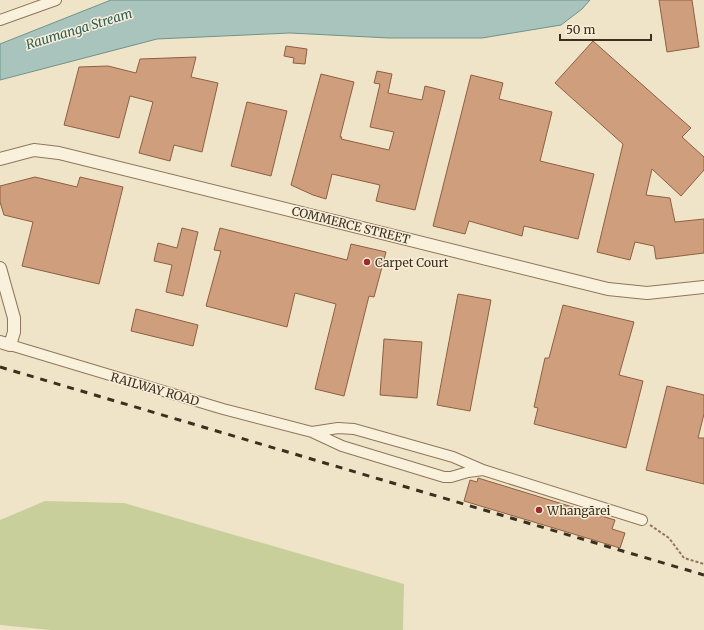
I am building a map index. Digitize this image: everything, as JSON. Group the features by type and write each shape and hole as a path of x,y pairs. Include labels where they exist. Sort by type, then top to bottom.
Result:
{"street":[{"path":"0,20 56,0"},
{"name":"COMMERCE STREET","path":"0,158 34,150 59,153 608,289 647,293 704,287"},
{"path":"0,268 14,318 14,332 5,344"},
{"name":"RAILWAY ROAD","path":"5,344 229,410 312,432 342,446 446,478 471,471 482,470"},
{"name":"RAILWAY ROAD","path":"312,432 334,428 352,428 453,457 482,470 642,520"}],"path":[{"path":"642,520 669,538 684,558 704,564"}],"green space":[{"path":"45,501 124,503 404,584 403,630 50,630 0,625 0,520"}],"water":[{"name":"Raumanga Stream","path":"111,0 590,0 582,9 561,25 482,38 389,38 290,33 157,39 0,80 0,44"}],"building":[{"path":"659,0 692,0 699,47 667,52"},
{"path":"593,41 691,128 682,137 704,157 704,170 681,196 652,169 646,195 670,198 675,222 704,219 704,253 656,259 654,246 635,242 630,260 597,252 623,144 555,83"},
{"path":"286,46 307,49 305,64 293,63 294,58 284,56"},
{"path":"196,57 191,77 218,83 202,152 174,145 170,161 139,153 153,102 130,96 119,138 64,125 79,67 108,66 136,73 140,59"},
{"path":"377,71 392,74 388,93 422,100 425,86 445,91 415,210 376,201 380,185 332,174 326,199 291,185 321,74 354,82 340,137 342,137 341,139 389,150 394,132 370,127 380,84 374,83"},
{"path":"471,75 503,83 499,99 552,112 540,161 594,174 578,239 524,226 522,236 469,221 465,234 433,226"},
{"path":"247,102 287,111 271,176 231,166"},
{"path":"35,177 77,187 80,177 123,187 99,284 22,266 33,222 4,215 0,202 0,186"},
{"path":"182,228 198,232 183,296 166,292 172,265 154,261 158,243 177,248"},
{"path":"220,228 347,260 351,244 386,252 374,297 369,296 344,396 315,389 336,304 295,293 287,327 206,306 221,251 214,250"},
{"path":"458,294 491,300 470,411 437,405"},
{"path":"563,305 634,322 619,375 643,381 626,448 534,424 538,408 534,407 545,358 549,358"},
{"path":"136,309 198,325 193,346 131,331"},
{"path":"384,339 422,342 417,398 380,395"},
{"path":"667,386 704,395 704,414 698,438 704,438 704,484 646,470"},
{"name":"Whangārei","path":"478,478 615,520 612,529 625,533 620,548 464,501 470,480 477,482"}],"railway":[{"path":"0,367 704,575"}],"place":[{"name":"Carpet Court","path":"367,262"},
{"name":"Whangārei","path":"539,510"}]}
